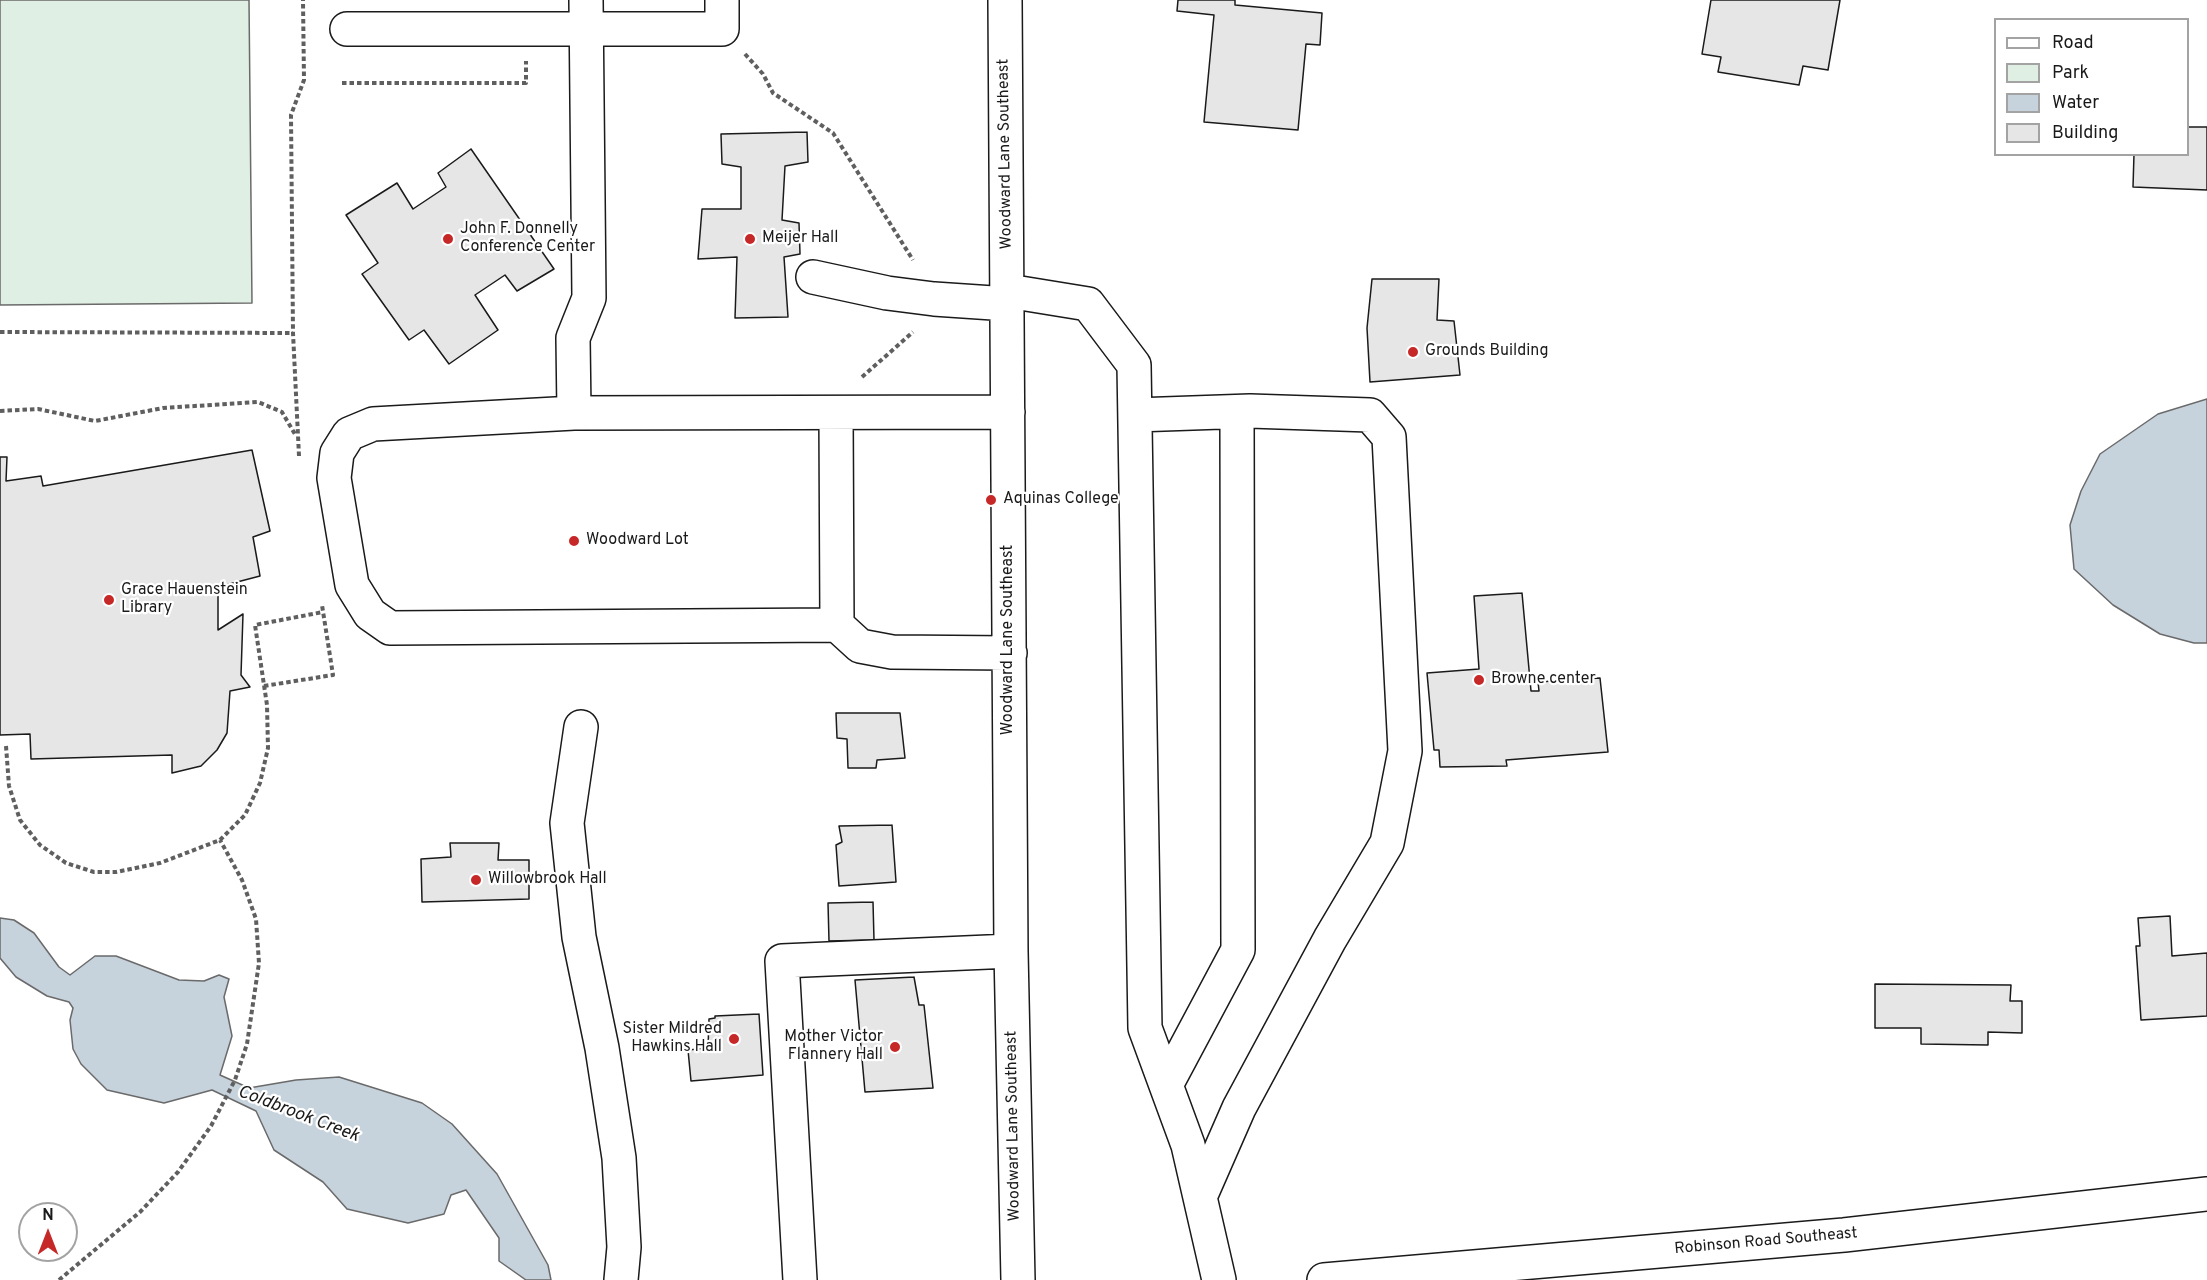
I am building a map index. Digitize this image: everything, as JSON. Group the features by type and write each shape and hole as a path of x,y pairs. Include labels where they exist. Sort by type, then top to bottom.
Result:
{"street":[{"name":"Woodward Lane Southeast","path":"1005,0 1011,951 1018,1280"},
{"path":"574,413 573,338 590,298 586,14"},
{"path":"347,29 586,14 722,14"},
{"path":"813,277 887,293 934,299 1008,298 1088,304 1134,366 1145,1028 1188,1145 1219,1280"},
{"path":"836,412 837,625"},
{"path":"1008,412 574,413 373,424 349,434 337,453 334,478 352,585 370,614 390,628 837,625 860,646 892,652 1010,653"},
{"path":"1135,416 1237,412 1370,415 1389,437 1404,751 1387,843 1330,939 1239,1108 1200,1197"},
{"path":"1166,1086 1238,950 1237,412"},
{"path":"581,727 567,823 579,937 602,1048 619,1158 624,1246 621,1280"},
{"path":"800,1280 782,962 1011,951"},
{"name":"Robinson Road Southeast","path":"1324,1280 1844,1235 2207,1194"}],"path":[{"path":"300,461 293,333 291,115 304,80 303,0"},
{"path":"722,14 763,74 773,93 832,133 862,176 931,289 934,299 932,315 860,378"},
{"path":"342,83 526,83"},
{"path":"0,332 293,333"},
{"path":"0,411 38,409 95,421 163,408 258,402 282,412 297,438"},
{"path":"264,686 333,675 321,599"},
{"path":"6,746 9,786 20,820 40,844 66,863 94,872 116,872 160,863 220,840 245,815 260,783 268,748 264,686 255,625 323,612"},
{"path":"60,1280 140,1212 178,1172 211,1126 235,1080 247,1044 259,963 256,919 242,880 220,840"}],"green space":[{"path":"0,0 249,0 252,303 0,305"}],"water":[{"path":"2207,399 2207,643 2194,643 2160,634 2113,605 2074,569 2070,525 2081,491 2100,454 2158,414"},
{"name":"Coldbrook Creek","path":"0,918 14,920 34,933 59,967 70,975 95,956 116,956 179,980 204,981 219,975 229,979 224,997 232,1036 220,1075 249,1088 296,1080 339,1077 422,1103 452,1124 497,1174 548,1265 551,1280 526,1280 499,1261 499,1238 466,1190 451,1195 444,1214 408,1223 347,1209 323,1182 274,1150 256,1111 212,1090 164,1103 107,1090 81,1064 73,1049 70,1020 73,1008 69,1002 47,996 16,977 0,958"}],"building":[{"path":"1178,0 1235,0 1235,5 1322,13 1320,45 1306,44 1298,130 1204,122 1214,15 1177,11"},
{"path":"1711,0 1840,0 1828,70 1803,66 1799,85 1718,72 1721,57 1702,54"},
{"path":"2189,127 2207,127 2207,190 2133,187 2134,156 2189,156"},
{"name":"Meijer Hall","path":"807,132 808,162 785,166 782,220 799,223 800,254 784,257 788,317 735,318 737,257 698,259 702,209 741,209 741,167 722,164 721,134"},
{"name":"John F. Donnelly Conference Center","path":"471,149 554,269 517,291 505,275 475,295 498,330 449,364 424,330 409,340 362,274 378,263 346,215 397,183 413,209 446,187 438,173"},
{"name":"Grounds Building","path":"1372,279 1439,279 1437,320 1454,321 1460,375 1370,382 1367,328"},
{"name":"Grace Hauenstein Library","path":"252,450 270,531 253,537 260,576 218,587 218,630 243,614 241,675 250,687 230,691 227,733 217,750 201,766 172,773 172,755 31,759 30,734 0,735 0,457 7,457 6,481 41,476 43,486"},
{"name":"Browne center","path":"1522,593 1531,691 1539,691 1538,682 1600,678 1608,752 1506,760 1507,766 1440,767 1439,750 1434,750 1427,673 1479,669 1474,596"},
{"path":"836,713 900,713 905,758 877,760 876,768 848,768 847,739 837,738"},
{"path":"892,825 896,882 839,886 836,845 842,842 839,826"},
{"name":"Willowbrook Hall","path":"450,843 499,843 498,860 529,860 529,899 422,902 421,859 451,857"},
{"path":"873,902 874,940 829,941 828,903"},
{"path":"2170,916 2172,956 2207,953 2207,1016 2141,1020 2136,946 2140,946 2138,918"},
{"name":"Mother Victor Flannery Hall","path":"914,977 919,1005 924,1005 933,1088 865,1092 855,980"},
{"path":"1875,984 2011,985 2010,1001 2022,1001 2022,1033 1988,1032 1988,1045 1921,1044 1921,1028 1875,1028"},
{"name":"Sister Mildred Hawkins Hall","path":"759,1014 763,1075 691,1081 688,1050 708,1048 709,1019 715,1016"}],"place":[{"name":"John F. Donnelly Conference Center","path":"448,239"},
{"name":"Meijer Hall","path":"750,239"},
{"name":"Grounds Building","path":"1413,352"},
{"name":"Aquinas College","path":"991,500"},
{"name":"Woodward Lot","path":"574,541"},
{"name":"Grace Hauenstein Library","path":"109,600"},
{"name":"Browne center","path":"1479,680"},
{"name":"Willowbrook Hall","path":"476,880"},
{"name":"Sister Mildred Hawkins Hall","path":"734,1039"},
{"name":"Mother Victor Flannery Hall","path":"895,1047"}]}
